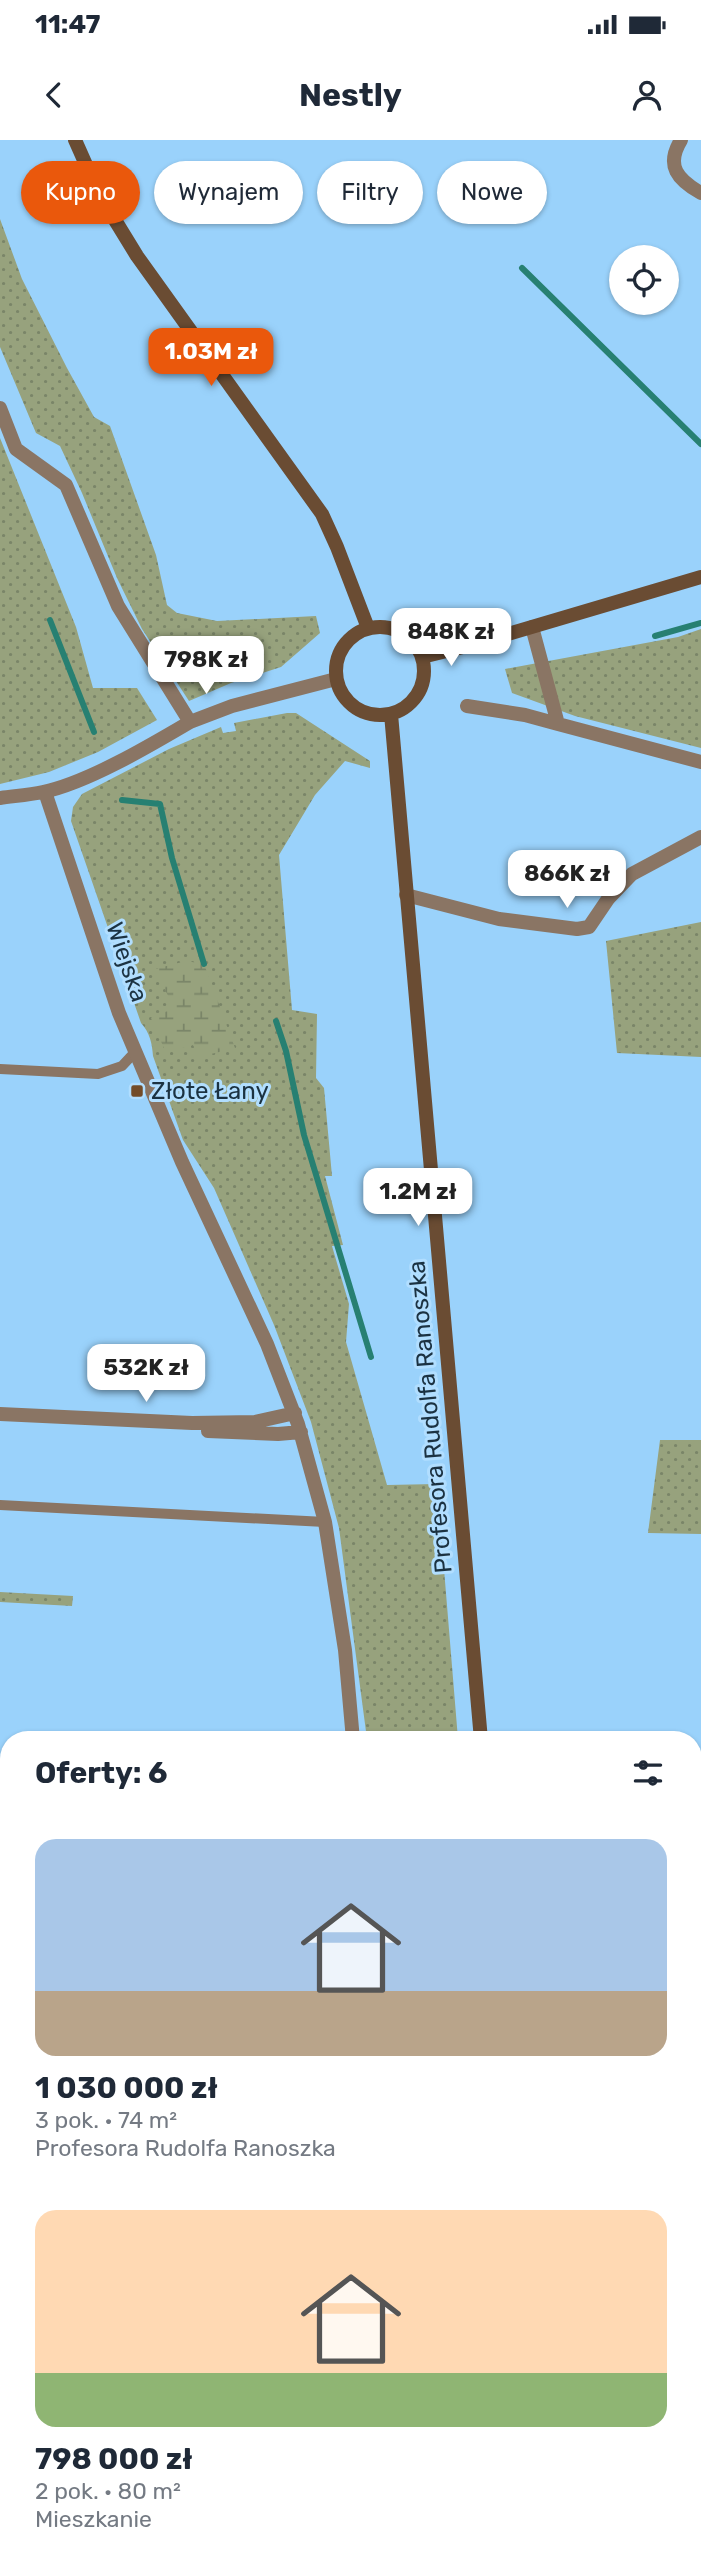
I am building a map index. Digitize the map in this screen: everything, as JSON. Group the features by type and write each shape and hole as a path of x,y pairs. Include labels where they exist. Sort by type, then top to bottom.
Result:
{"street":[{"path":"75,140 99,194 137,256 321,514 337,547 368,628"},
{"path":"681,140 673,152 674,167 683,183 701,193"},
{"path":"0,408 16,449 66,485 118,606 190,722"},
{"path":"422,657 701,577"},
{"path":"381,626 407,635 422,657 424,667 421,687 409,704 391,714 376,715 350,704 336,679 339,653 356,633 368,628 381,626"},
{"path":"532,627 558,724"},
{"path":"0,799 45,792 75,782 190,722 232,706 336,679"},
{"path":"467,706 525,715 701,762"},
{"name":"Profesora Rudolfa Ranoszka","path":"391,714 480,1731"},
{"name":"Wiejska","path":"45,792 120,1013 182,1162 267,1344 295,1413 325,1522 345,1650 352,1731"},
{"path":"406,895 499,919 577,929 589,928 608,899 632,874 701,837"},
{"path":"0,1414 192,1423 255,1422 295,1413"},
{"path":"148,1421 227,1433 301,1432"}],"lane":[{"path":"0,1069 98,1074 122,1066 136,1051"},
{"path":"0,1504 325,1522"}],"green space":[{"path":"0,219 22,279 67,368 94,417 110,426 156,555 167,605 177,613 217,621 316,616 320,633 281,667 231,683 189,701 142,629 60,446 36,433 0,347"},
{"path":"0,438 76,627 93,688 137,688 157,720 98,752 49,772 0,784"},
{"path":"701,629 701,748 575,716 512,693 505,669 678,637"},
{"path":"296,713 370,761 370,768 345,761 315,795 279,855 292,1010 317,1014 316,1078 324,1088 332,1176 325,1176 343,1245 332,1246 349,1304 346,1342 387,1485 437,1484 457,1731 366,1731 339,1528 311,1422 274,1325 214,1188 183,1140 153,1056 150,1038 141,1023 71,821 73,807 82,794 169,749 221,727 223,733 236,731 234,723"},
{"path":"701,922 701,1057 617,1053 606,941"},
{"path":"186,961 204,964 235,1048 199,1057 193,1045 166,1053 151,1018 174,1008 155,969"},
{"path":"660,1440 701,1440 701,1534 648,1533"},
{"path":"0,1592 73,1596 72,1606 0,1602"}],"waterway":[{"path":"522,268 701,444"},
{"path":"50,620 94,732"},
{"path":"655,636 701,623"},
{"path":"122,800 160,804 172,858 204,964"},
{"path":"276,1021 286,1051 304,1135 371,1357"}],"place":[{"name":"Złote Łany","path":"137,1091"}]}
